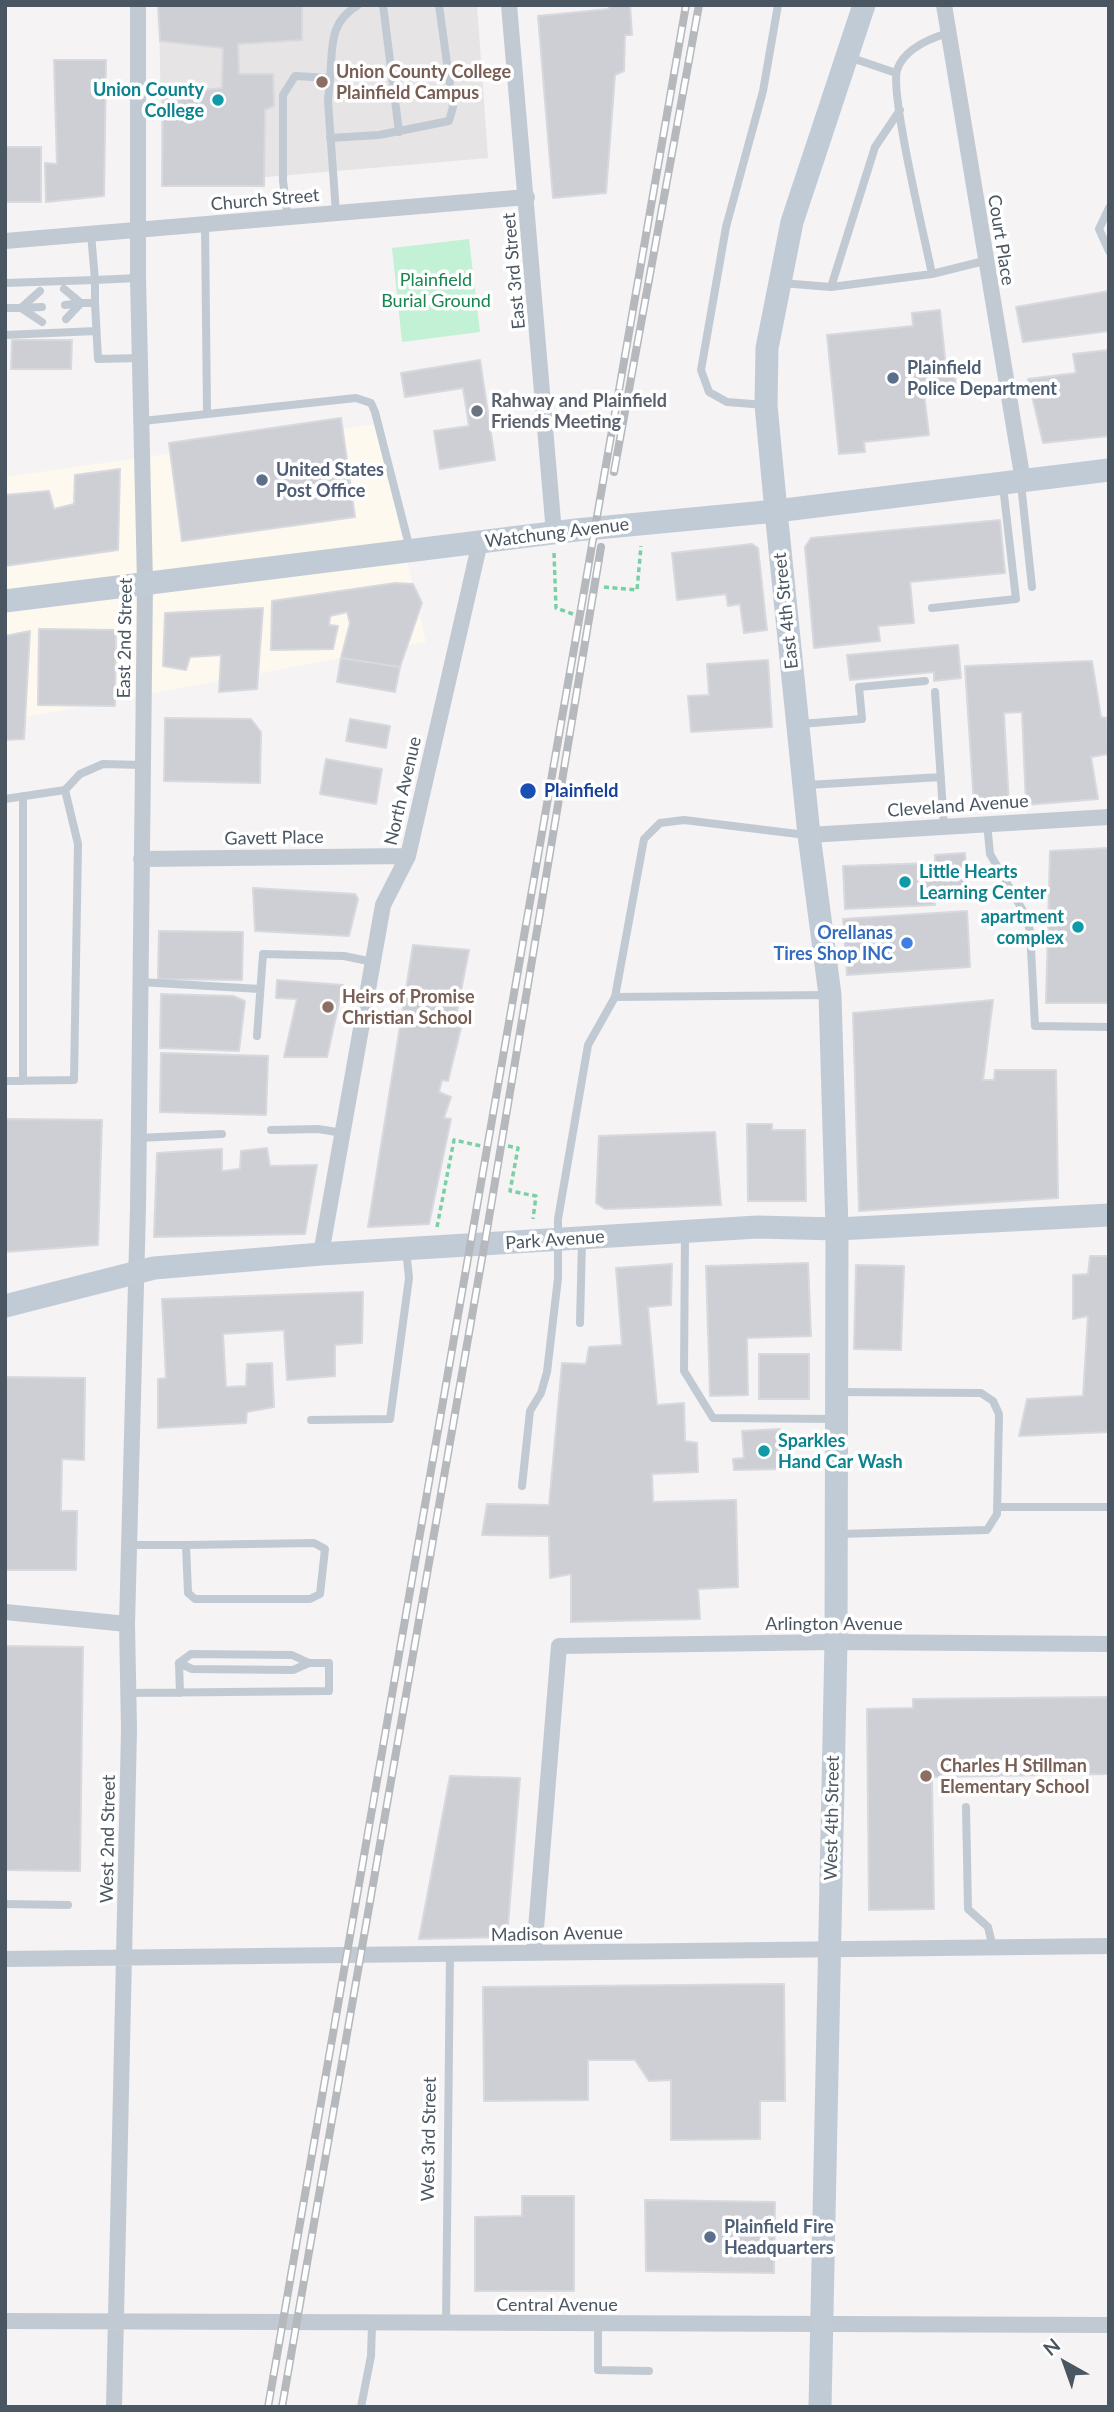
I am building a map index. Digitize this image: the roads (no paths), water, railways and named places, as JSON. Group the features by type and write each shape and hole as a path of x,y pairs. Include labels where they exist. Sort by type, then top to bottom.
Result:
{"main road":[{"name":"East 4th Street","path":"837,1229 830,995 809,835 776,511 766,405 767,348 792,222 849,57 864,5"},
{"name":"Watchung Avenue","path":"5,601 410,550 776,511 1109,470"},
{"name":"Park Avenue","path":"5,1306 154,1268 321,1254 757,1227 837,1229 1109,1214"},
{"name":"West 4th Street","path":"820,2407 836,1642 837,1229"}],"street":[{"name":"East 2nd Street","path":"137,1272 145,583 138,278 138,5"},
{"name":"East 3rd Street","path":"509,5 554,533"},
{"name":"Court Place","path":"944,5 1015,481"},
{"name":"Church Street","path":"5,241 527,197"},
{"name":"North Avenue","path":"321,1254 383,905 408,856 480,542"},
{"name":"Cleveland Avenue","path":"809,835 1109,817"},
{"name":"Gavett Place","path":"141,859 408,856"},
{"name":"West 2nd Street","path":"114,2407 125,1958 127,1624 137,1272"},
{"path":"5,1612 127,1624"},
{"name":"Arlington Avenue","path":"534,1953 559,1646 836,1642 1109,1644"},
{"name":"Madison Avenue","path":"5,1959 1109,1946"},
{"name":"Central Avenue","path":"5,2321 1109,2325"}],"lane":[{"path":"336,212 330,138 330,78 335,25 345,13 358,5"},
{"path":"383,5 398,132"},
{"path":"330,138 398,132 449,121 453,107 439,5"},
{"path":"766,405 727,402 709,392 701,370 726,228 764,90 778,5"},
{"path":"932,274 900,110 896,73 902,59 926,39 948,33"},
{"path":"849,57 896,73"},
{"path":"288,218 283,181 283,95 295,76 330,78"},
{"path":"831,287 875,147 900,110"},
{"path":"1109,208 1099,229 1109,251"},
{"path":"205,225 207,412"},
{"path":"92,234 97,359 141,358"},
{"path":"778,283 831,287 932,274 984,261"},
{"path":"5,283 138,278"},
{"path":"64,289 81,303"},
{"path":"21,308 40,290"},
{"path":"66,319 81,303"},
{"path":"65,305 95,303"},
{"path":"5,308 41,307"},
{"path":"21,308 42,322"},
{"path":"5,335 96,331"},
{"path":"143,421 356,398 371,403 410,550"},
{"path":"1015,481 1032,587"},
{"path":"932,608 1016,598 1015,481"},
{"path":"798,724 862,719 859,687 925,681"},
{"path":"935,692 944,826"},
{"path":"5,799 65,790 80,774 103,764 143,765"},
{"path":"804,786 941,777"},
{"path":"5,1081 75,1080 78,844 65,790"},
{"path":"23,796 23,1081"},
{"path":"580,1323 571,1239 558,1219 588,1045 615,997 644,839 660,823 684,820 809,835"},
{"path":"987,823 990,854 1022,909 1030,930 1035,1026 1109,1027"},
{"path":"257,1036 263,954 344,956 373,962"},
{"path":"140,982 260,989"},
{"path":"615,997 830,995"},
{"path":"271,1130 318,1129 343,1133"},
{"path":"139,1138 222,1134"},
{"path":"685,1232 684,1371 713,1418 836,1419"},
{"path":"522,1486 530,1411 541,1393 547,1372 571,1239"},
{"path":"311,1420 390,1419 410,1278 405,1249"},
{"path":"836,1392 981,1393 987,1396 999,1414 998,1507 994,1521 987,1530 836,1534"},
{"path":"998,1507 1109,1507"},
{"path":"130,1545 314,1543 325,1549 320,1594 310,1599 195,1599 188,1593 186,1545"},
{"path":"179,1663 191,1654 204,1654 292,1655 309,1664"},
{"path":"128,1693 329,1690 329,1663 309,1664 293,1670 192,1669 179,1663"},
{"path":"179,1663 180,1693"},
{"path":"966,1807 968,1909 988,1927 993,1948"},
{"path":"5,1904 68,1905"},
{"name":"West 3rd Street","path":"446,2324 450,1954"},
{"path":"361,2407 371,2356 372,2324"},
{"path":"598,2324 598,2370 649,2371"}],"railway":[{"path":"268,2407 686,5"},
{"path":"614,472 699,5"},
{"path":"282,2407 488,1224 601,547"}],"place":[{"name":"Union County College Plainfield Campus","path":"322,82"},
{"name":"Union County College","path":"218,100"},
{"name":"Plainfield Police Department","path":"893,378"},
{"name":"Rahway and Plainfield Friends Meeting","path":"477,411"},
{"name":"United States Post Office","path":"262,480"},
{"name":"Plainfield","path":"528,791"},
{"name":"Little Hearts Learning Center","path":"905,882"},
{"name":"apartment complex","path":"1078,927"},
{"name":"Orellanas Tires Shop INC","path":"907,943"},
{"name":"Heirs of Promise Christian School","path":"328,1007"},
{"name":"Sparkles Hand Car Wash","path":"764,1451"},
{"name":"Charles H Stillman Elementary School","path":"926,1776"},
{"name":"Plainfield Fire Headquarters","path":"710,2237"}],"park label":[{"name":"Plainfield Burial Ground","path":"436,290"}]}
